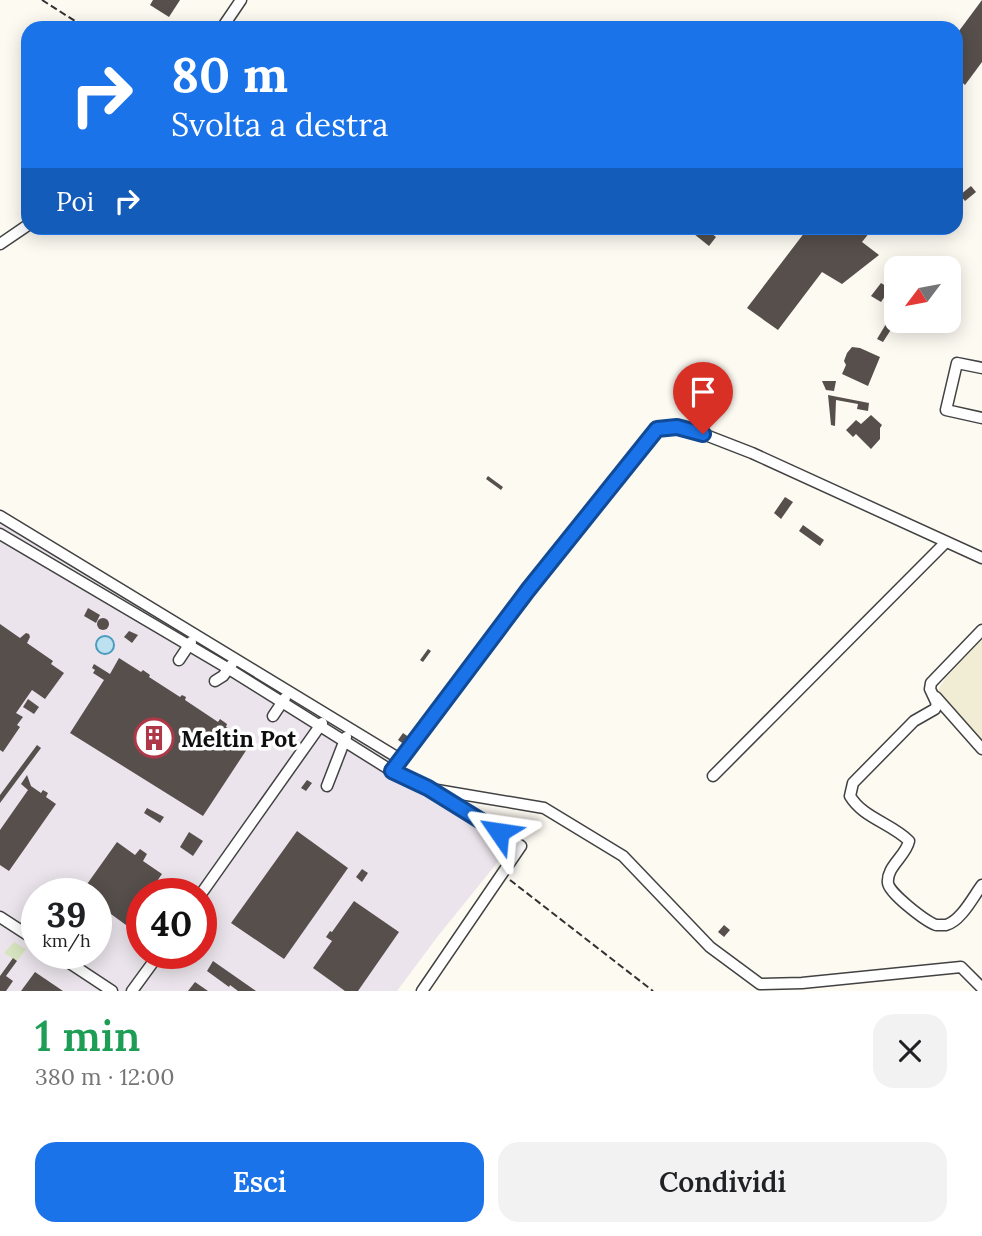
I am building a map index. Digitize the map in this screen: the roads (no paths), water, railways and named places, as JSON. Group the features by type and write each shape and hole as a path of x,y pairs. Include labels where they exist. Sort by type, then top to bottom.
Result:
{"street":[{"path":"227,21 241,0"},
{"path":"0,244 21,230"},
{"path":"982,368 957,363 946,410 982,418"},
{"path":"392,771 528,590 657,429 677,427 752,453 982,558"},
{"path":"0,516 400,759"},
{"path":"12,523 2,538 189,645 222,678 282,702 392,771 428,788 522,846 422,991"},
{"path":"713,776 946,542"},
{"path":"982,630 931,683 930,689 982,749"},
{"path":"179,660 195,634"},
{"path":"222,678 234,658"},
{"path":"273,716 288,691"},
{"path":"934,695 937,704 935,709 915,721 853,783 850,796 857,807 901,833 909,841 908,849 889,873 887,884 893,894 936,925 947,925 956,919 982,885"},
{"path":"212,878 327,714"},
{"path":"327,786 350,728"},
{"path":"428,788 544,808 623,856 710,947 760,984 802,983 961,967 982,988"},
{"path":"476,818 484,799"},
{"path":"0,917 21,931"},
{"path":"79,969 112,991"},
{"path":"132,991 148,969"}],"water":[{"path":"101,636 109,636 114,645 112,652 101,654 96,649 96,641"}],"place":[{"name":"Meltin Pot","path":"154,738"}]}
